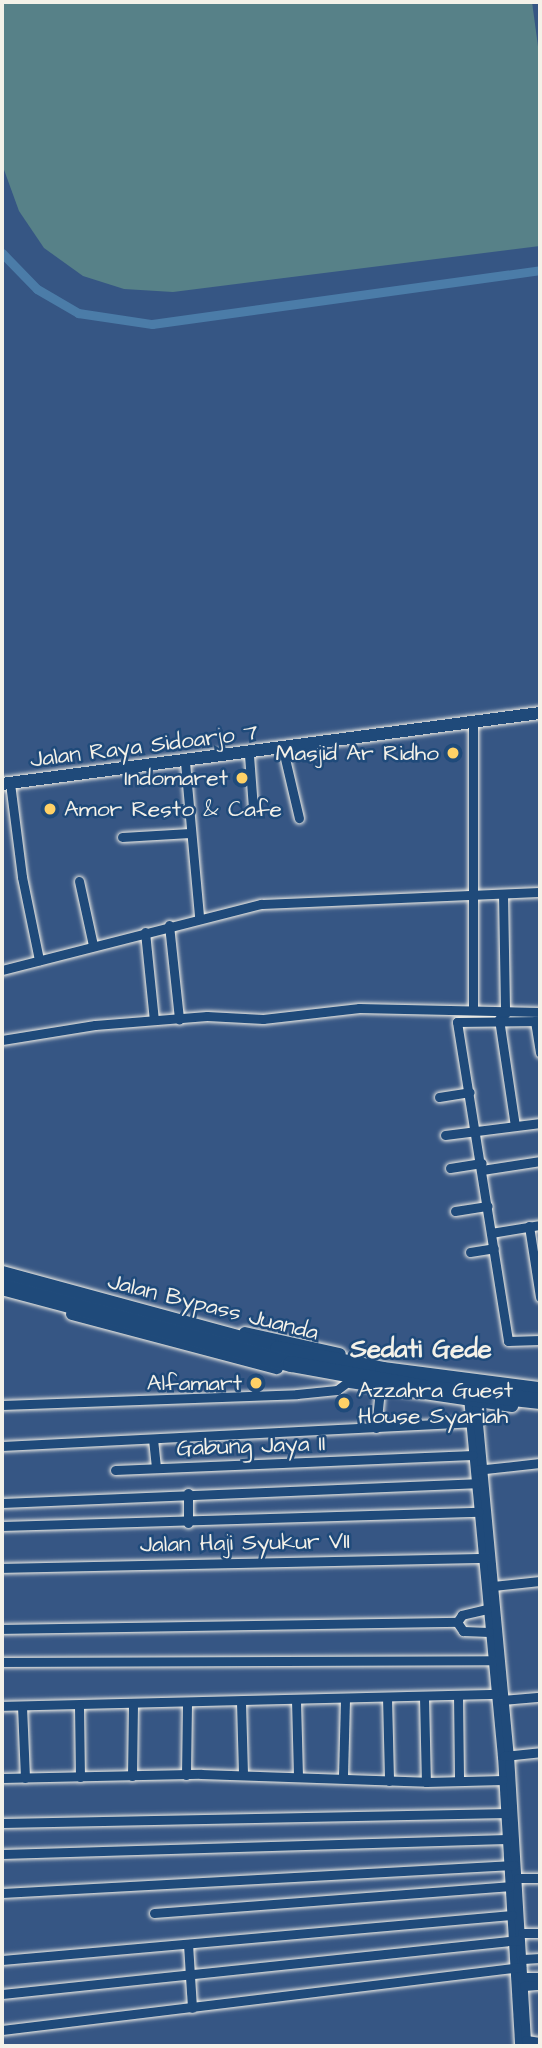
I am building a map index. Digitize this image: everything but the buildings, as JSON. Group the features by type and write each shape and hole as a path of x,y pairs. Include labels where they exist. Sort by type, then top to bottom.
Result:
{"highway":[{"name":"Jalan Bypass Juanda","path":"2,1274 49,1294"},
{"name":"Jalan Bypass Juanda","path":"2,1287 49,1294 131,1317 305,1354 470,1395 540,1401"},
{"name":"Jalan Bypass Juanda","path":"470,1395 493,1381 540,1390"}],"street":[{"name":"Jalan Raya Sidoarjo 7","path":"6,784 250,755 540,713"},
{"path":"473,723 473,1008"},
{"path":"283,750 299,818"},
{"path":"250,755 253,808"},
{"path":"185,762 199,917"},
{"path":"6,784 39,960"},
{"path":"122,837 190,833"},
{"path":"79,881 93,945"},
{"path":"2,970 199,917 266,903 540,892"},
{"path":"503,894 503,1016 515,1126"},
{"path":"169,925 179,1018"},
{"path":"145,932 154,1020"},
{"path":"2,1040 154,1020 255,1019 378,1007 473,1008 503,1016"},
{"path":"540,1054 539,1018 503,1016 458,1021 508,1341 540,1339"},
{"path":"439,1097 470,1092"},
{"path":"445,1135 540,1122"},
{"path":"450,1168 540,1161"},
{"path":"454,1211 488,1206"},
{"path":"491,1233 540,1225"},
{"path":"530,1227 540,1297"},
{"path":"470,1252 494,1248"},
{"path":"2,1266 49,1294"},
{"path":"2,1294 49,1294"},
{"path":"131,1317 268,1366 380,1389 470,1395 540,1408"},
{"path":"131,1317 493,1381 540,1384"},
{"path":"2,1405 297,1394 337,1390 349,1381"},
{"path":"376,1428 380,1389"},
{"path":"470,1395 473,1455 478,1470 476,1483 479,1513 493,1586 498,1697 513,1865 510,1886 512,1915 519,1938"},
{"path":"470,1395 486,1558 486,1609 492,1660 497,1674"},
{"path":"2,1446 471,1422"},
{"path":"153,1439 156,1468"},
{"name":"Gabung Jaya II","path":"115,1470 473,1455"},
{"path":"478,1470 540,1463"},
{"path":"2,1503 188,1493 476,1483"},
{"path":"188,1493 188,1523"},
{"path":"2,1526 479,1513"},
{"name":"Jalan Haji Syukur VII","path":"2,1568 486,1558"},
{"path":"493,1586 540,1581"},
{"path":"457,1622 462,1615 486,1609"},
{"path":"2,1629 457,1622"},
{"path":"457,1622 463,1631 489,1632"},
{"path":"2,1662 492,1660"},
{"path":"458,1695 459,1780"},
{"path":"2,1706 133,1705 458,1695 540,1698"},
{"path":"387,1697 389,1781"},
{"path":"424,1697 426,1782"},
{"path":"343,1776 345,1699"},
{"path":"296,1700 298,1776"},
{"path":"242,1702 243,1775"},
{"path":"186,1774 187,1703"},
{"path":"132,1776 133,1705"},
{"path":"22,1706 24,1778"},
{"path":"79,1706 80,1777"},
{"path":"505,1755 540,1752"},
{"path":"505,1755 503,1780 509,1813 507,1839 518,1878 526,2040 540,2042"},
{"path":"2,1778 186,1774 343,1776 426,1782 503,1780"},
{"path":"2,1823 509,1813"},
{"path":"2,1854 507,1839"},
{"path":"2,1894 513,1865"},
{"path":"518,1878 540,1878"},
{"path":"154,1913 510,1886"},
{"path":"2,1961 512,1915"},
{"path":"2,1994 519,1938 540,1933"},
{"path":"188,1944 192,2008"},
{"path":"521,1972 540,1958"},
{"path":"521,1972 540,1985"},
{"path":"519,2046 521,1972"},
{"path":"2,2029 521,1972 540,1977"}],"green space":[{"path":"2,2 532,2 540,61 540,246 173,292 124,289 83,276 44,248 19,211 3,167"}],"waterway":[{"path":"2,253 37,289 78,313 152,324 540,270"}],"place":[{"name":"Masjid Ar Ridho","path":"453,753"},
{"name":"Indomaret","path":"242,778"},
{"name":"Amor Resto & Cafe","path":"50,809"},
{"name":"Alfamart","path":"256,1383"},
{"name":"Azzahra Guest House Syariah","path":"344,1403"}],"district":[{"name":"Sedati Gede","path":"421,1350"}]}
